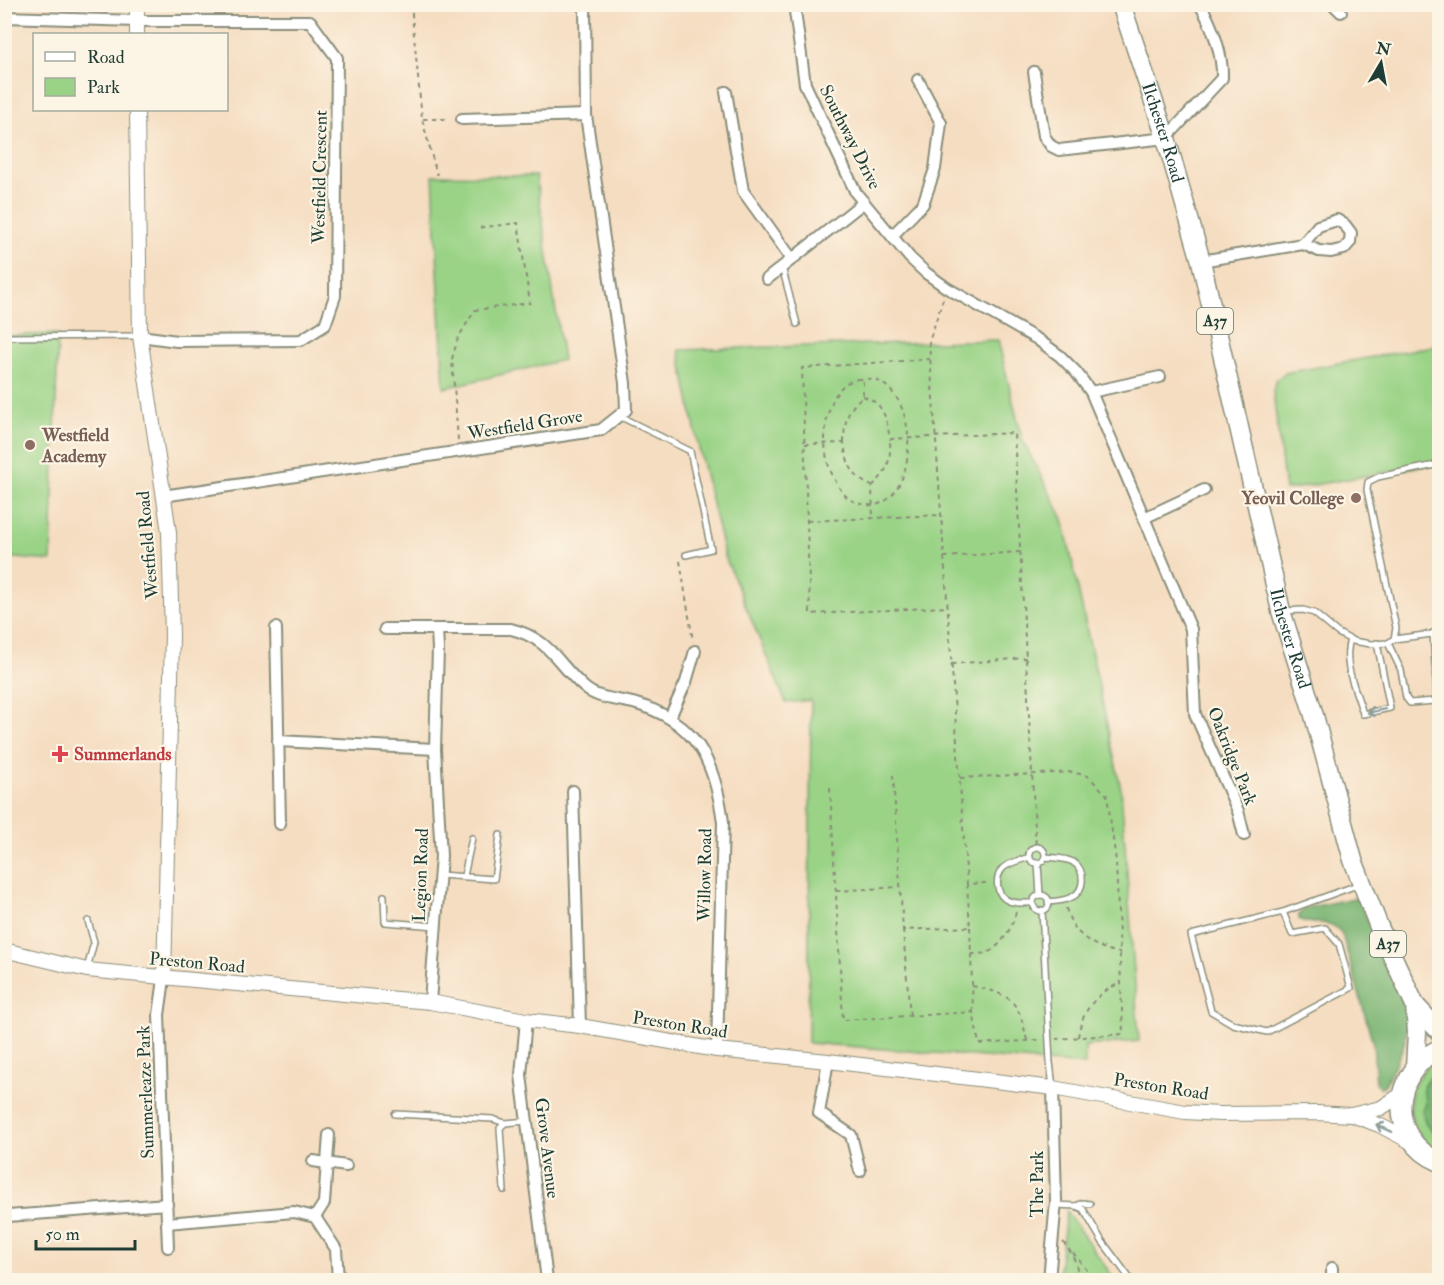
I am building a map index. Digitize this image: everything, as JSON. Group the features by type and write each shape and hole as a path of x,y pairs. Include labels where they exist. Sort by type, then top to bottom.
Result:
{"highway":[{"name":"Ilchester Road","path":"1121,4 1166,138 1201,261 1281,611 1361,884 1415,1005 1440,1032"},
{"name":"Ilchester Road","path":"1415,1005 1417,1033 1415,1067"},
{"name":"A37","path":"1402,1094 1407,1078 1415,1067 1440,1048"},
{"path":"1402,1094 1400,1105 1403,1120 1415,1144 1428,1156 1440,1162"}],"street":[{"path":"4,17 137,28 137,4"},
{"path":"585,4 586,115 625,383 626,410 619,416"},
{"name":"Southway Drive","path":"794,4 805,84 856,194 893,235 910,258 926,273 947,288 1037,339 1060,356 1076,372 1090,393 1144,518"},
{"path":"1034,72 1044,136 1051,146 1059,150 1166,138 1222,78 1222,67 1208,18 1200,4"},
{"name":"Westfield Crescent","path":"137,28 310,21 337,58 335,296 325,325 301,340 177,340 140,336"},
{"path":"893,235 923,204 935,169 941,123 918,80"},
{"path":"726,92 743,191 792,259"},
{"name":"Westfield Road","path":"137,111 140,336 169,532 172,635 164,979"},
{"path":"462,119 586,115"},
{"path":"767,279 864,202"},
{"path":"1201,261 1303,244"},
{"path":"1090,393 1160,377"},
{"name":"Westfield Grove","path":"163,496 601,430 619,416"},
{"path":"1144,518 1204,489"},
{"name":"Oakridge Park","path":"1144,518 1191,629 1195,714 1238,812 1244,835"},
{"path":"276,628 280,824"},
{"name":"Willow Road","path":"385,629 511,629 527,633 542,642 585,688 600,696 652,709 670,717 695,740 711,768 719,793 723,822 717,1050"},
{"name":"Legion Road","path":"430,1002 441,856 435,749 437,630"},
{"path":"670,717 686,682 695,651"},
{"path":"278,741 435,749"},
{"path":"573,790 580,1026"},
{"name":"Preston Road","path":"4,950 87,970 164,979 430,1002 526,1020 580,1026 717,1050 1053,1088 1185,1112 1351,1114 1374,1111 1402,1094"},
{"name":"Summerleaze Park","path":"164,979 159,1015 168,1247"},
{"name":"Grove Avenue","path":"526,1020 521,1076 547,1281"},
{"path":"828,1061 819,1113 851,1135 860,1171"},
{"name":"The Park","path":"1048,1281 1056,1205 1053,1088"},
{"name":"Preston Road","path":"1351,1114 1379,1125 1415,1144"},
{"path":"315,1217 324,1203 329,1136"},
{"path":"313,1161 346,1166"},
{"path":"9,1216 167,1204"},
{"path":"167,1223 294,1212 315,1217 336,1249 338,1281"},
{"path":"1332,1268 1332,1281"}],"lane":[{"path":"1438,180 1440,189"},
{"path":"782,267 796,324"},
{"path":"4,336 140,336"},
{"path":"619,416 690,451 711,549 686,555"},
{"path":"1394,639 1396,628 1367,490 1368,482 1378,477 1440,464"},
{"path":"1281,611 1303,610 1314,614 1338,633 1350,639 1377,643 1388,643 1394,639 1436,633 1437,699 1435,701 1410,703 1406,698 1401,670 1388,643"},
{"path":"1350,639 1346,652 1350,679 1357,692 1363,714 1390,708 1377,643"},
{"path":"439,874 494,879 500,836"},
{"path":"464,876 472,838"},
{"path":"1038,863 1032,861 1030,852 1036,848 1043,850 1045,857"},
{"path":"1030,857 1004,868 1000,873 998,883 1000,893 1004,898 1016,903 1033,903"},
{"path":"1038,863 1045,857 1070,860 1080,870 1082,876 1080,890 1076,895 1064,900 1048,902"},
{"path":"1038,863 1040,895"},
{"path":"1283,912 1292,934 1325,928 1339,944 1351,988 1267,1032 1233,1024 1211,1011 1191,935 1283,912 1361,884"},
{"path":"1033,903 1036,909 1042,910 1047,907 1046,897 1040,895"},
{"path":"1033,903 1040,895"},
{"path":"384,896 385,922 436,926"},
{"path":"1042,910 1048,1040 1053,1088"},
{"path":"87,970 94,942 88,921"},
{"path":"395,1114 493,1119 505,1123 527,1121"},
{"path":"504,1190 500,1128 505,1123"},
{"path":"1076,1206 1083,1203 1090,1204"},
{"path":"1056,1205 1076,1206 1083,1209 1102,1241 1131,1281"}],"path":[{"path":"411,4 423,119 437,175"},
{"path":"423,119 462,119"},
{"path":"459,452 452,359 458,338 475,310 530,303 518,223 477,228"},
{"path":"947,288 929,342 970,927 973,1012 978,1044 1048,1040"},
{"path":"930,359 802,368 810,614 948,608"},
{"path":"863,379 863,396"},
{"path":"863,379 873,379 891,388 907,421 909,439 907,461 898,486 888,501 873,505 854,503 840,490 829,467 825,444 825,425 832,401 845,384 863,379"},
{"path":"863,396 875,400 882,410 890,439 891,456 887,469 872,486"},
{"path":"863,396 852,405 844,425 845,454 851,469 861,482 872,486"},
{"path":"890,439 1014,433 1036,848"},
{"path":"805,444 844,443"},
{"path":"872,486 873,518"},
{"path":"807,521 941,515"},
{"path":"944,557 1020,552"},
{"path":"686,555 679,557 695,651"},
{"path":"951,663 1026,658"},
{"path":"893,775 910,1016"},
{"path":"830,788 843,1020 973,1012"},
{"path":"967,884 998,883"},
{"path":"836,891 900,886"},
{"path":"1064,900 1069,921 1080,936 1103,949 1120,953"},
{"path":"971,954 987,953 1004,938 1015,920 1016,903"},
{"path":"903,930 970,927"},
{"path":"1078,1037 1081,1020 1093,1001 1115,985 1121,984"},
{"path":"972,986 998,991 1015,1004 1023,1021 1027,1041"},
{"path":"1053,1231 1090,1272 1095,1281"},
{"path":"1071,1251 1078,1269 1079,1281"}],"green space":[{"path":"433,175 536,176 563,360 444,388"},
{"path":"58,334 51,561 5,557 4,336"},
{"path":"998,340 1022,439 1063,519 1121,789 1139,1041 1085,1046 1085,1065 808,1043 811,700 786,703 724,554 679,350"},
{"path":"1439,345 1439,463 1285,490 1273,391 1276,380 1285,373"},
{"path":"1354,898 1359,900 1408,1013 1404,1044 1385,1085 1380,1088 1376,1083 1373,1043 1342,934 1332,925 1299,919 1299,914 1306,908"},
{"path":"1439,1057 1439,1153 1426,1143 1417,1131 1410,1105 1417,1079 1426,1067"},
{"path":"1439,1070 1439,1139 1423,1114 1426,1100 1423,1088 1427,1080"},
{"path":"1066,1211 1115,1280 1058,1280"}],"place":[{"name":"Westfield Academy","path":"30,445"},
{"name":"Yeovil College","path":"1356,498"},
{"name":"Summerlands","path":"60,754"}]}
